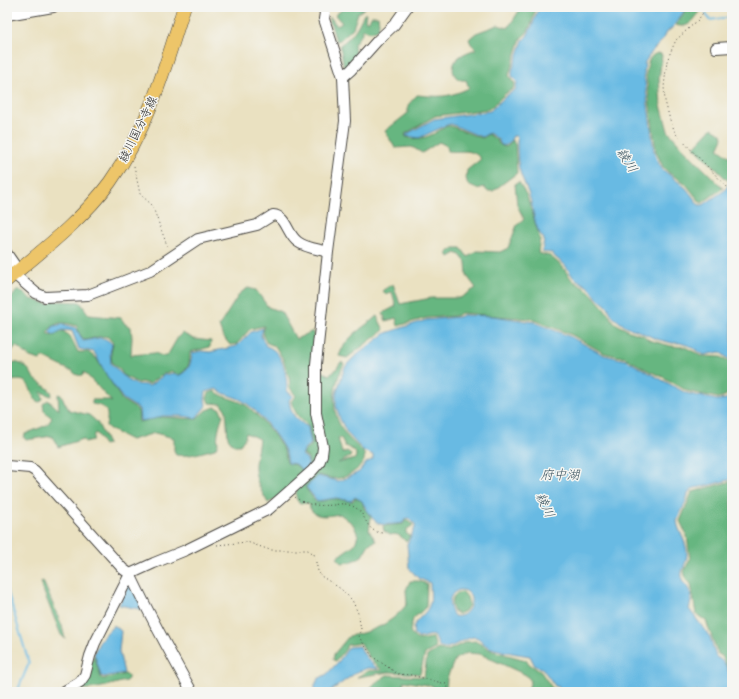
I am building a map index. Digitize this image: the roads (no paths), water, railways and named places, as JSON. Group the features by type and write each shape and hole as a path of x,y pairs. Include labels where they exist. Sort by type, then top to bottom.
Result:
{"main road":[{"name":"綾川国分寺線","path":"13,275 78,218 109,182 127,155 144,123 155,97 184,7"}],"street":[{"path":"7,15 53,7"},
{"path":"63,692 80,682 85,675 95,643 130,574 154,562 199,544 269,509 319,463 323,447 316,412 316,364 328,252 345,121 343,77 324,20 325,13 323,7"},
{"path":"343,77 394,25 408,7"},
{"path":"716,48 732,47"},
{"path":"7,254 13,275 36,294 45,297 88,295 150,271 198,239 257,225 272,216 281,219 298,242 306,246 328,252"},
{"path":"7,466 30,468 35,471 123,570 130,574 152,619 192,692"}],"water":[{"name":"綾川","path":"539,7 687,7 645,62 644,74 654,151 662,169 686,188 699,205 703,205 725,190 732,178 732,362 720,352 704,355 690,346 656,339 626,327 613,317 607,306 597,298 591,289 573,277 565,265 552,253 542,252 544,239 540,234 534,218 531,200 518,164 516,136 513,136 507,144 501,145 498,139 489,133 482,137 451,124 419,138 406,136 434,119 490,111 515,90 517,82 512,76 512,71 523,40 527,36 532,26"},
{"name":"府中湖","path":"463,315 493,316 534,322 571,337 604,355 626,360 686,393 717,400 726,399 732,393 732,479 691,490 677,521 687,549 687,558 682,572 682,581 689,590 691,597 689,609 710,637 716,657 724,663 730,677 732,692 561,692 559,687 555,686 542,668 535,666 530,656 491,648 476,637 445,648 440,647 436,638 433,636 430,635 418,638 414,634 414,626 427,610 431,595 430,583 418,578 409,568 407,544 415,528 415,524 408,518 405,519 403,523 377,523 362,501 355,497 351,501 336,498 317,501 306,487 318,476 338,481 342,480 359,472 366,463 373,459 373,455 364,451 347,433 340,419 336,406 336,394 345,367 353,358 386,333 426,320 458,317","holes":["459,590 465,591 471,598 469,609 460,616 454,616 450,605 452,594"]},
{"path":"63,324 76,328 83,341 102,338 108,341 112,344 110,353 111,364 132,383 149,386 164,375 173,373 178,376 185,372 190,364 192,353 201,351 210,352 237,346 251,332 263,328 261,336 266,346 276,353 283,364 287,391 293,396 289,400 292,413 300,422 308,427 311,444 305,448 302,455 307,459 309,468 303,471 296,464 288,463 286,454 278,439 256,412 242,401 216,389 206,392 206,406 196,418 162,416 140,421 139,409 123,399 107,376 94,352 79,349 72,331 62,330 54,335 49,332 54,326"},
{"path":"129,583 144,610 119,605"},
{"path":"114,625 121,631 119,651 124,673 104,677 101,676 94,653 101,639"},
{"path":"360,646 367,659 378,669 368,668 357,672 329,692 314,692 318,679 327,674 349,647"}],"waterway":[{"path":"706,13 709,20 732,17"},
{"path":"7,590 29,663 17,692"}]}
